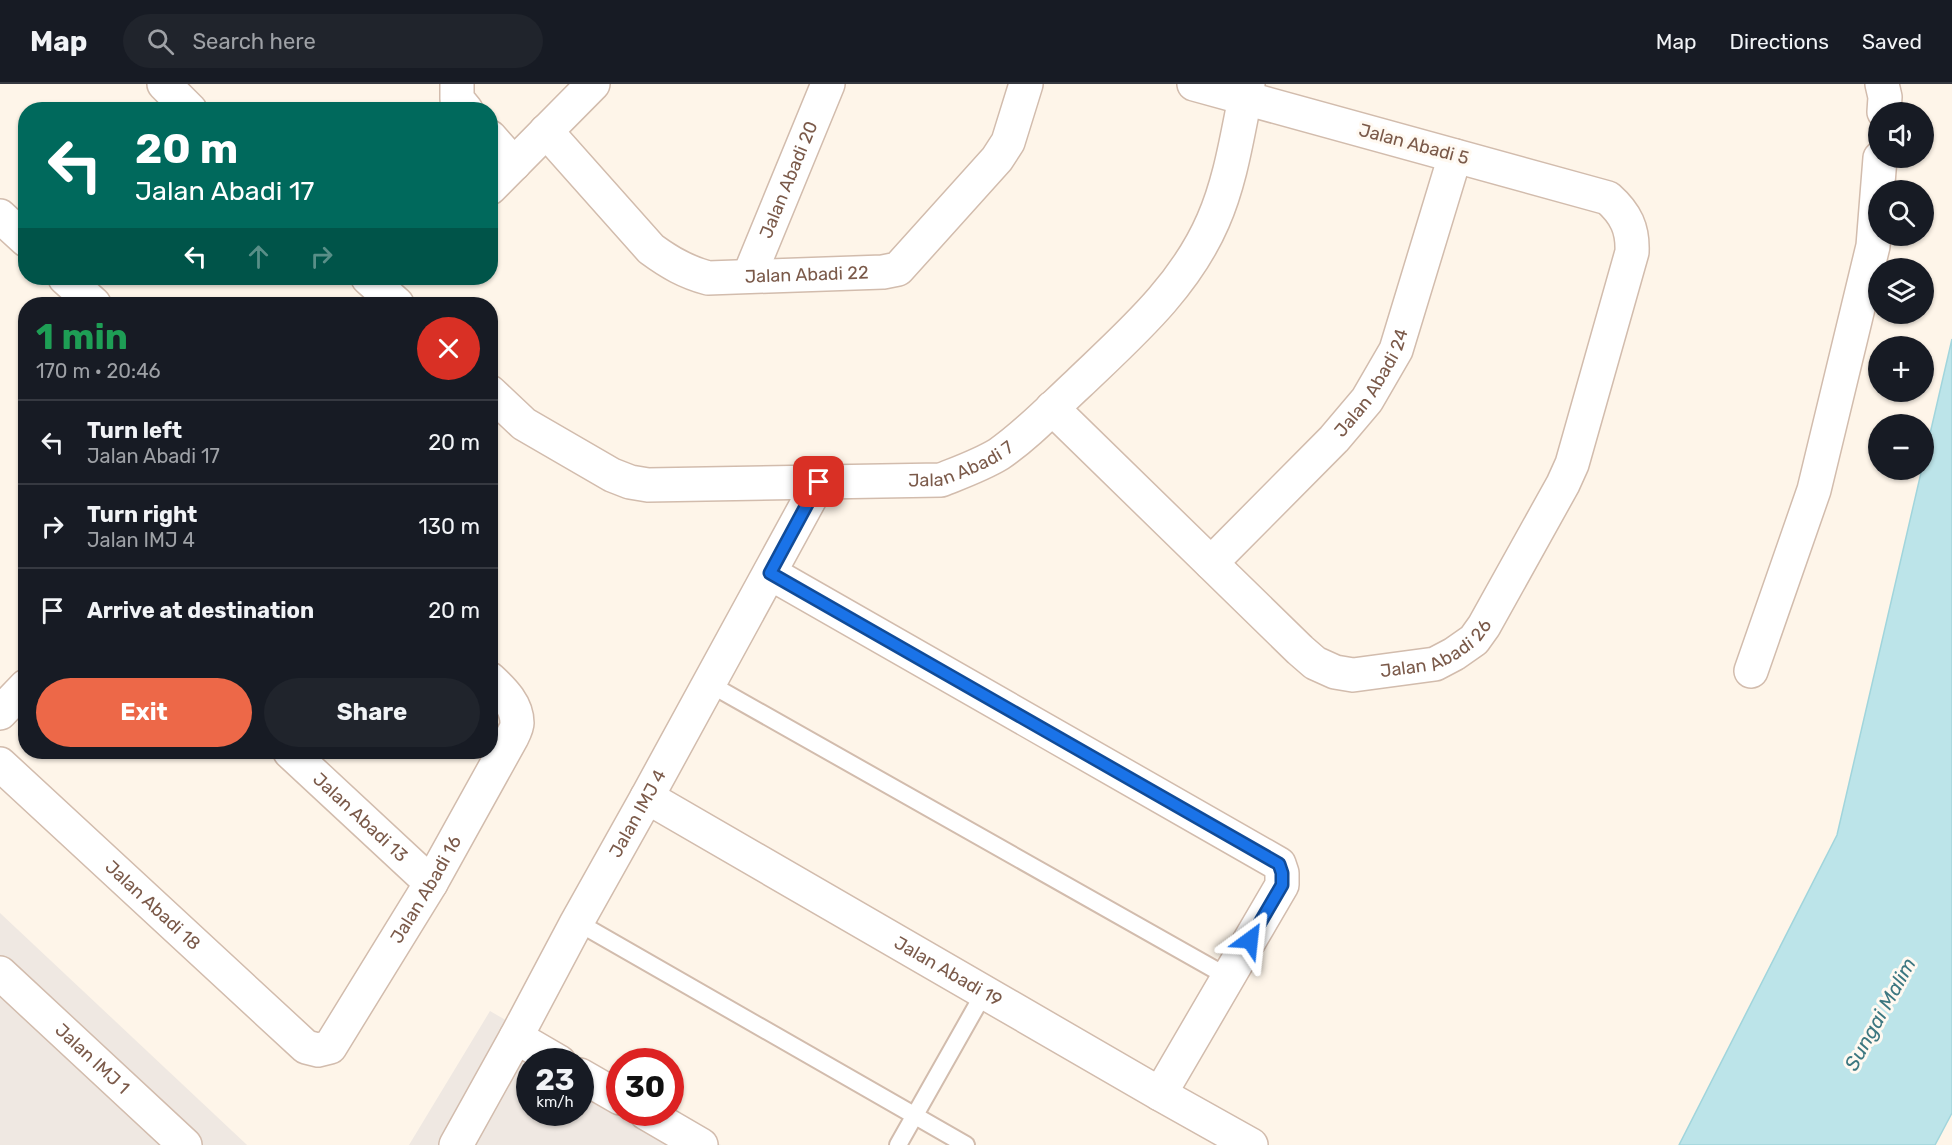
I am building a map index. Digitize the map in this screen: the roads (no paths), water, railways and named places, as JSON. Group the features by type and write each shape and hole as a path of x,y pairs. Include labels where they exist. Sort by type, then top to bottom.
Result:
{"street":[{"path":"164,84 182,102"},
{"path":"458,84 457,99 459,102"},
{"path":"498,180 593,84"},
{"name":"Jalan Abadi 20","path":"749,276 828,84"},
{"name":"Jalan Abadi 22","path":"546,131 651,249 668,262 687,272 708,278 884,273 898,269 997,159 1008,142 1026,84"},
{"name":"Jalan Abadi 5","path":"1194,84 1246,91 1455,156 1608,198 1624,217"},
{"path":"1882,84 1885,102"},
{"name":"Jalan Abadi 7","path":"498,400 524,424 612,475 630,482 648,485 941,480 971,468 997,455 1023,436 1143,323 1197,255 1214,220 1228,176 1246,91"},
{"path":"498,146 514,164"},
{"name":"Jalan Abadi 24","path":"1211,563 1334,439 1367,400 1396,350 1455,156"},
{"path":"1751,671 1814,490 1874,246 1879,168"},
{"path":"0,216 18,233"},
{"name":"Jalan Abadi 26","path":"1052,408 1315,663 1335,672 1353,675 1435,664 1474,640 1484,626 1572,464 1632,252 1632,235 1624,217"},
{"name":"Jalan IMJ 4","path":"456,1145 819,482"},
{"path":"770,573 1279,864 1282,885 1160,1095"},
{"name":"Jalan Abadi 16","path":"306,1047 318,1050 330,1047 431,883 512,737 517,724 512,705 506,693 498,686"},
{"path":"0,713 18,694"},
{"name":"Jalan Abadi 13","path":"298,759 431,883"},
{"name":"Jalan Abadi 18","path":"0,764 306,1047"},
{"name":"Jalan Abadi 19","path":"647,797 1160,1095 1251,1145"},
{"name":"Jalan IMJ 1","path":"0,973 185,1145"},
{"path":"516,1037 535,1048"},
{"path":"668,1126 701,1145"}],"lane":[{"path":"708,683 1228,977"},
{"path":"577,922 966,1145"},
{"path":"897,1145 984,993"}],"water":[{"name":"Sungai Malim","path":"1952,339 1952,1113 1935,1145 1679,1145 1837,835 1919,480 1934,480 1934,417"}]}
